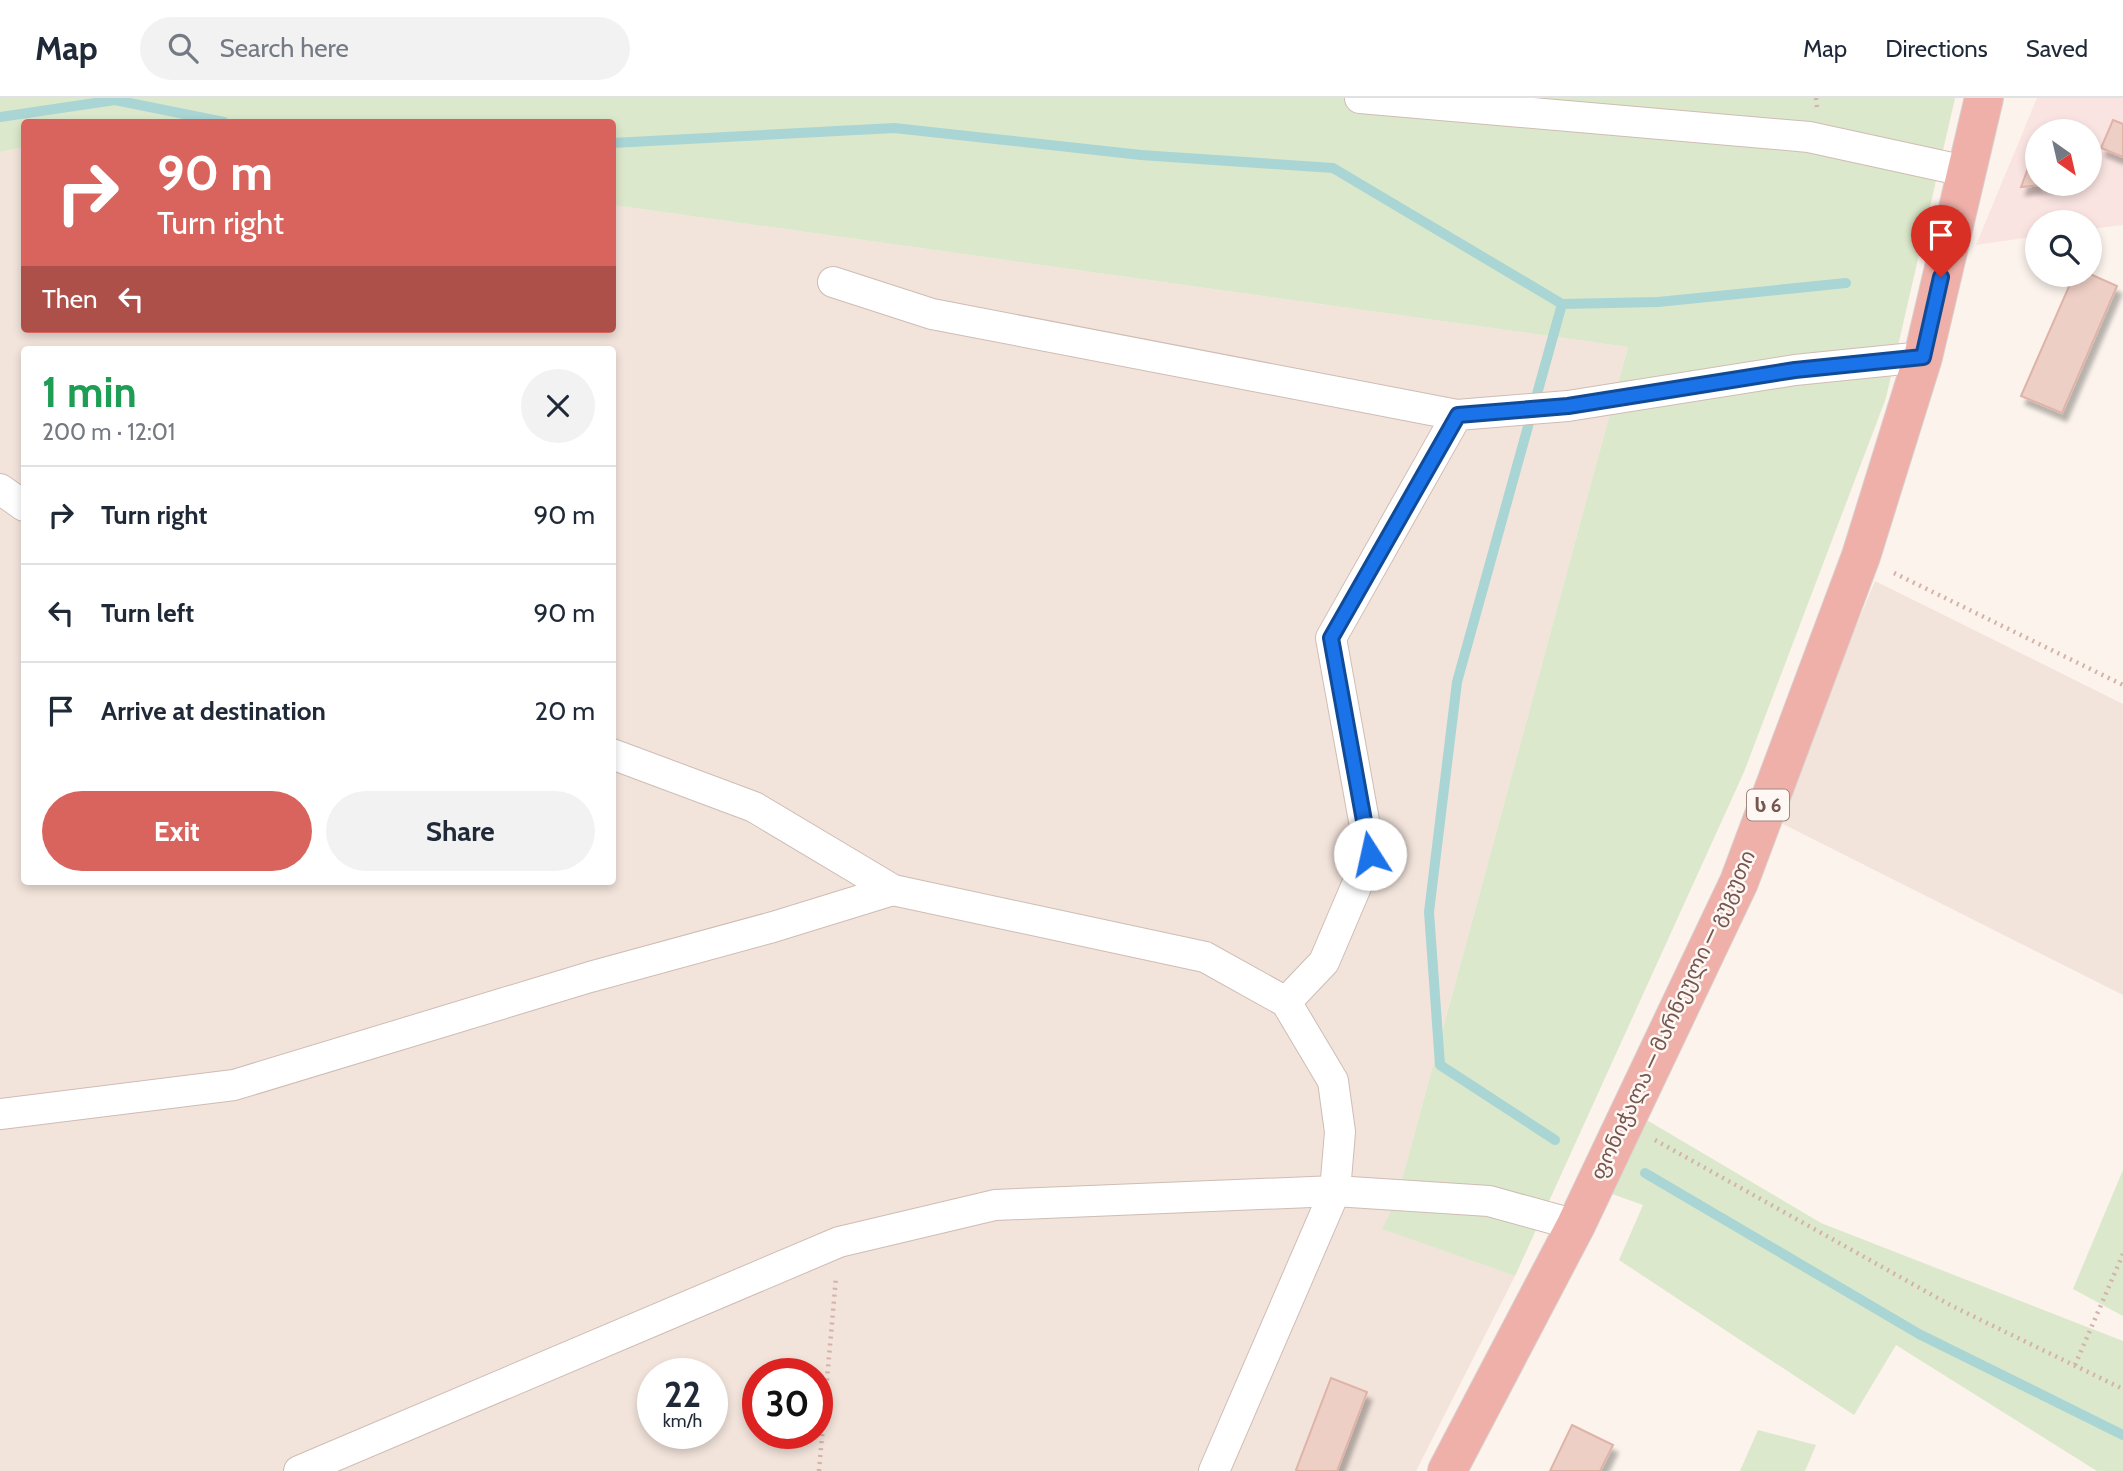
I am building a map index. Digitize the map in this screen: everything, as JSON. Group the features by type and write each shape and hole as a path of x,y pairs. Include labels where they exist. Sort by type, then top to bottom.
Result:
{"highway":[{"name":"ფონიჭალა — მარნეული — გუგუთი","path":"1447,1471 1576,1225 1739,882 1861,556 1923,357 1984,98"}],"street":[{"path":"1360,98 1809,137 1965,170"},
{"path":"833,282 932,314 1458,415 1568,406 1795,370 1923,357"},
{"path":"1286,1002 1324,962 1370,854 1331,638 1458,415"},
{"path":"0,489 21,504"},
{"path":"616,755 754,807 893,890 1205,957 1286,1002 1333,1081 1340,1132 1335,1191 1214,1471"},
{"path":"0,1114 234,1085 590,977 773,927 893,890"},
{"path":"299,1471 839,1242 995,1205 1335,1191 1489,1201 1576,1225"}],"path":[{"path":"1861,556 2123,685"},
{"path":"1624,1123 1952,1306 2123,1389"},
{"path":"819,1471 839,1242"},
{"path":"2075,1366 2123,1254"}],"shaded area":[{"path":"2037,98 2123,98 2123,225 2102,228 2102,210 2025,210 2025,238 1976,245 2025,127 2025,196 2102,196 2102,119 2028,119"},
{"path":"21,148 21,333 616,333 616,205 1628,347 1397,1198 1383,1229 1515,1276 1416,1471 0,1471 0,152"},
{"path":"1875,581 2123,704 2123,995 1775,820"}],"green space":[{"path":"0,98 1955,98 1886,398 1744,772 1515,1276 1382,1229 1397,1198 1628,347 616,205 616,119 21,119 21,148 0,152"},
{"path":"1645,1119 1821,1223 2123,1341 2123,1471 2097,1471 1896,1345 1854,1415 1619,1260 1643,1205 1612,1194"},
{"path":"2123,1170 2123,1316 2073,1289"},
{"path":"1758,1430 1816,1445 1805,1471 1740,1471"}],"building":[{"path":"2113,120 2123,124 2123,157 2102,148"},
{"path":"2102,279 2117,286 2062,413 2021,396 2069,287 2102,287"},
{"path":"1331,1378 1367,1392 1337,1471 1296,1470"},
{"path":"1572,1425 1613,1445 1600,1471 1550,1471"}],"waterway":[{"path":"0,117 115,100 209,119"},
{"path":"616,143 894,128 1141,155 1333,168 1562,304 1658,302 1846,283"},
{"path":"1555,1140 1440,1065 1429,912 1457,682 1562,304"},
{"path":"1645,1173 1919,1334 2123,1435"}],"route":[{"path":"1370,854 1331,638 1458,415 1568,406 1795,370 1923,357 1941,277"}]}
